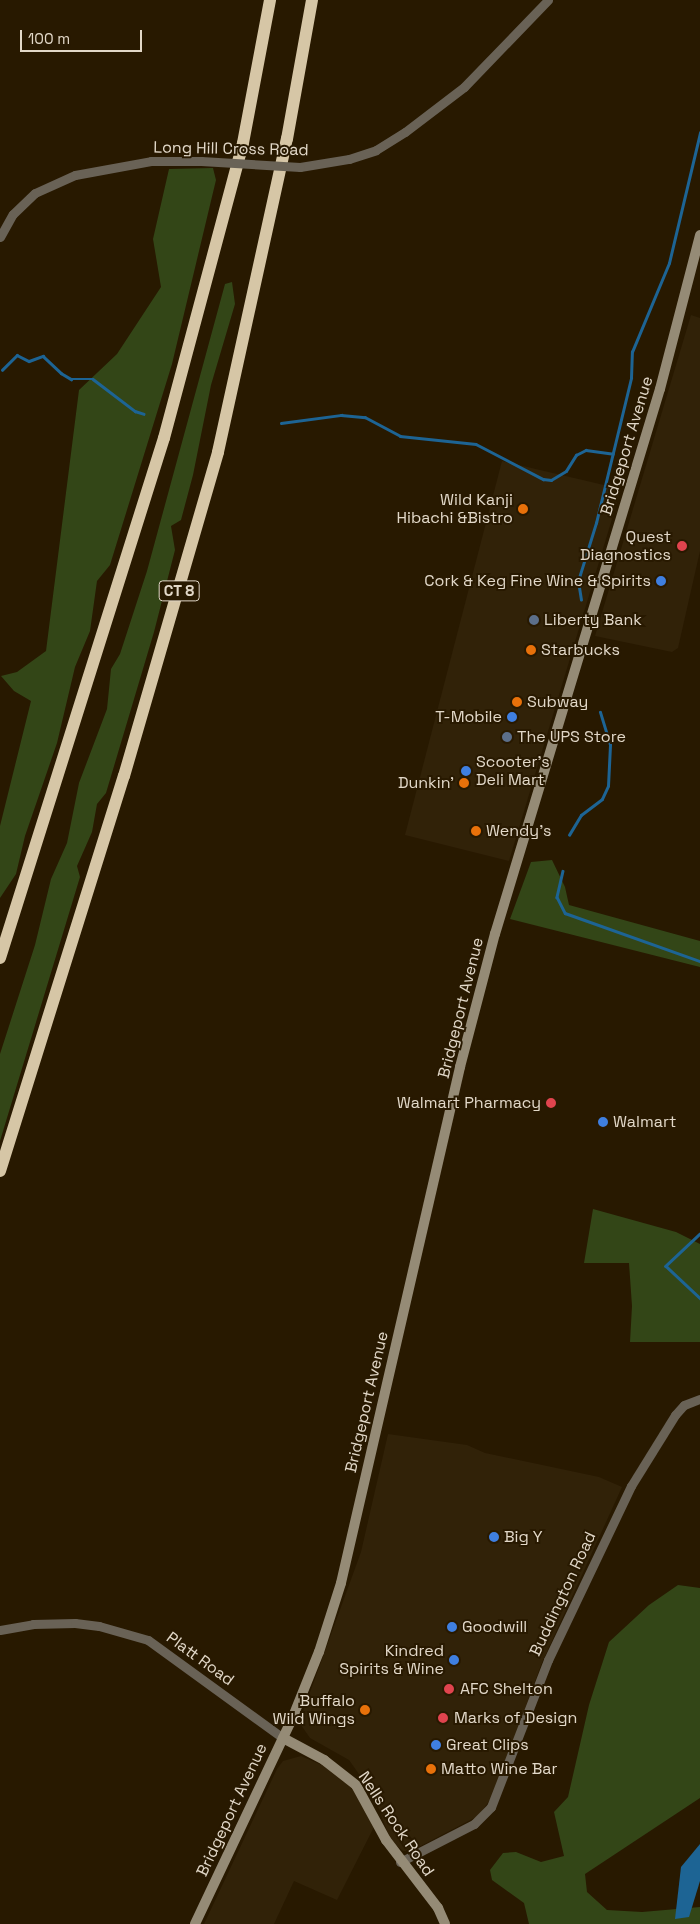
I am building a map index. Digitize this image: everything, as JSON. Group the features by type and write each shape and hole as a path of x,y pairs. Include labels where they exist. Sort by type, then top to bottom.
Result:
{"highway":[{"path":"0,958 164,438 243,143 270,0"},
{"name":"CT 8","path":"0,1171 124,776 218,452 287,139 312,0"}],"main road":[{"name":"Bridgeport Avenue","path":"195,1924 283,1738 319,1652 341,1583 460,1067 495,934 660,389 700,235"},
{"name":"Nells Rock Road","path":"283,1738 324,1760 356,1785 400,1862 438,1908 445,1924"}],"street":[{"name":"Long Hill Cross Road","path":"0,237 13,214 35,193 76,175 151,162 201,161 300,167 350,160 376,150 405,132 464,87 548,0"},
{"name":"Buddington Road","path":"400,1862 474,1824 490,1807 548,1660 631,1486 675,1415 684,1405 700,1399"},
{"name":"Platt Road","path":"0,1630 33,1624 75,1623 99,1626 148,1640 283,1738"}],"shaded area":[{"path":"691,315 700,318 700,551 678,648 672,652 595,636"},
{"path":"502,461 621,489 509,861 405,835"},
{"path":"388,1434 467,1445 485,1453 599,1477 622,1487 541,1665 493,1796 478,1816 411,1851 403,1851 391,1841 373,1794 349,1760 310,1738 301,1725 301,1717 361,1552"},
{"path":"301,1756 324,1766 345,1781 358,1795 374,1827 337,1900 294,1881 274,1924 204,1924 277,1769 283,1761"}],"green space":[{"path":"213,168 216,180 172,364 110,565 97,581 90,631 75,667 57,743 25,836 16,874 0,898 0,826 31,701 14,691 1,676 17,672 46,651 79,390 117,354 161,287 153,239 169,169"},
{"path":"232,282 235,304 211,385 193,475 181,520 171,526 175,550 154,632 106,793 97,804 92,832 77,866 80,877 0,1141 0,1054 35,945 51,879 67,843 79,783 107,709 111,669 120,654 147,571 225,284"},
{"path":"552,860 565,887 569,905 700,941 700,967 510,919 531,862"},
{"path":"593,1209 676,1232 700,1244 700,1342 630,1342 632,1306 629,1263 584,1263"},
{"path":"678,1585 700,1588 700,1798 585,1874 587,1892 607,1910 642,1912 700,1907 700,1924 529,1924 524,1903 492,1880 490,1870 503,1853 516,1852 541,1862 564,1856 554,1812 568,1797 589,1705 609,1642 649,1605"}],"water":[{"path":"700,1844 700,1881 689,1917 675,1919 681,1867"}],"waterway":[{"path":"581,600 578,581 596,523 631,378 632,352 669,263 700,133"},
{"path":"2,370 17,355 29,361 43,356 61,373 71,379 93,379 135,411 144,414"},
{"path":"281,423 341,415 365,417 400,436 476,444 543,479 551,480 566,471 576,455 586,450 613,454"},
{"path":"569,835 581,815 602,799 608,786 610,745 600,713"},
{"path":"563,871 557,897 565,913 700,961"},
{"path":"700,1234 666,1266 700,1298"}],"place":[{"name":"Wild Kanji Hibachi &Bistro","path":"523,509"},
{"name":"Quest Diagnostics","path":"682,546"},
{"name":"Cork & Keg Fine Wine & Spirits","path":"661,581"},
{"name":"Liberty Bank","path":"534,620"},
{"name":"Starbucks","path":"531,650"},
{"name":"Subway","path":"517,702"},
{"name":"T-Mobile","path":"512,717"},
{"name":"The UPS Store","path":"507,737"},
{"name":"Scooter's Deli Mart","path":"466,771"},
{"name":"Dunkin'","path":"464,783"},
{"name":"Wendy's","path":"476,831"},
{"name":"Walmart Pharmacy","path":"551,1103"},
{"name":"Walmart","path":"603,1122"},
{"name":"Big Y","path":"494,1537"},
{"name":"Goodwill","path":"452,1627"},
{"name":"Kindred Spirits & Wine","path":"454,1660"},
{"name":"AFC Shelton","path":"449,1689"},
{"name":"Buffalo Wild Wings","path":"365,1710"},
{"name":"Marks of Design","path":"443,1718"},
{"name":"Great Clips","path":"436,1745"},
{"name":"Matto Wine Bar","path":"431,1769"}]}
